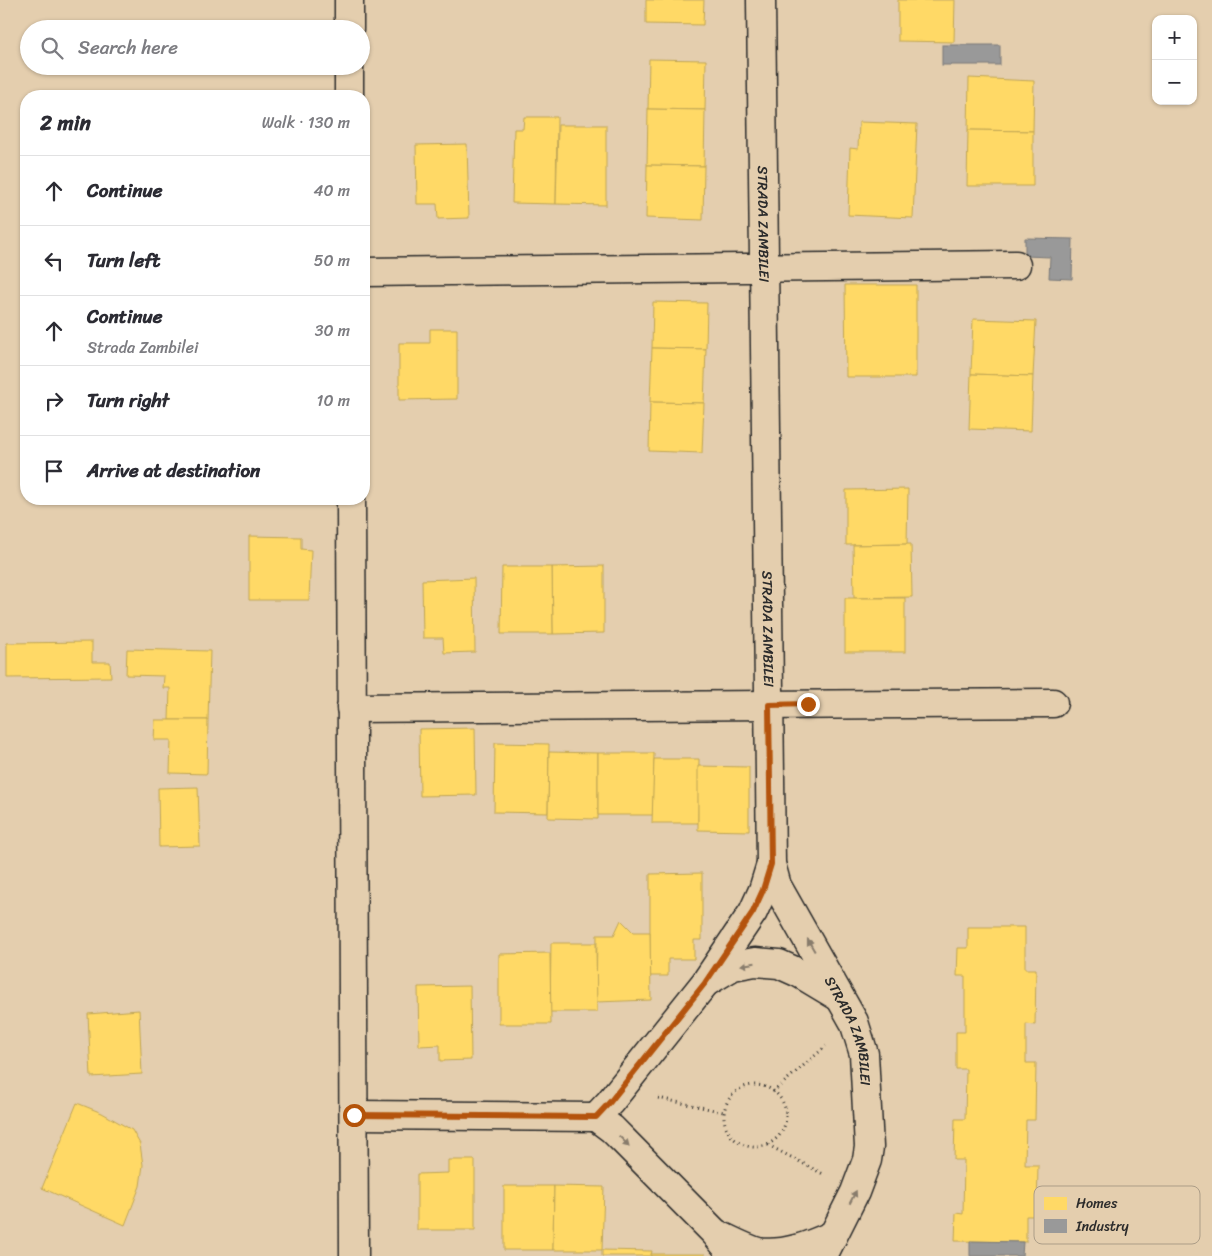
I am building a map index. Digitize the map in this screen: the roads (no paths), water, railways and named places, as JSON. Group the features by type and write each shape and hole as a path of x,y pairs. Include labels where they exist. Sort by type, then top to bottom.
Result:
{"street":[{"path":"349,0 349,20"},
{"name":"STRADA ZAMBILEI","path":"761,0 771,864 778,886 854,1022 864,1054 868,1160 856,1192 828,1245"},
{"path":"349,75 349,90"},
{"path":"370,272 1016,265"},
{"path":"351,505 354,1256"},
{"path":"351,708 1053,703"},
{"path":"596,1117 705,983 753,912 763,890 771,864"},
{"path":"705,983 733,966 755,962 779,964 800,973 840,998"},
{"path":"354,1115 596,1117 624,1140 734,1256"},
{"path":"715,1234 761,1253 781,1254 804,1248 828,1245"}]}
